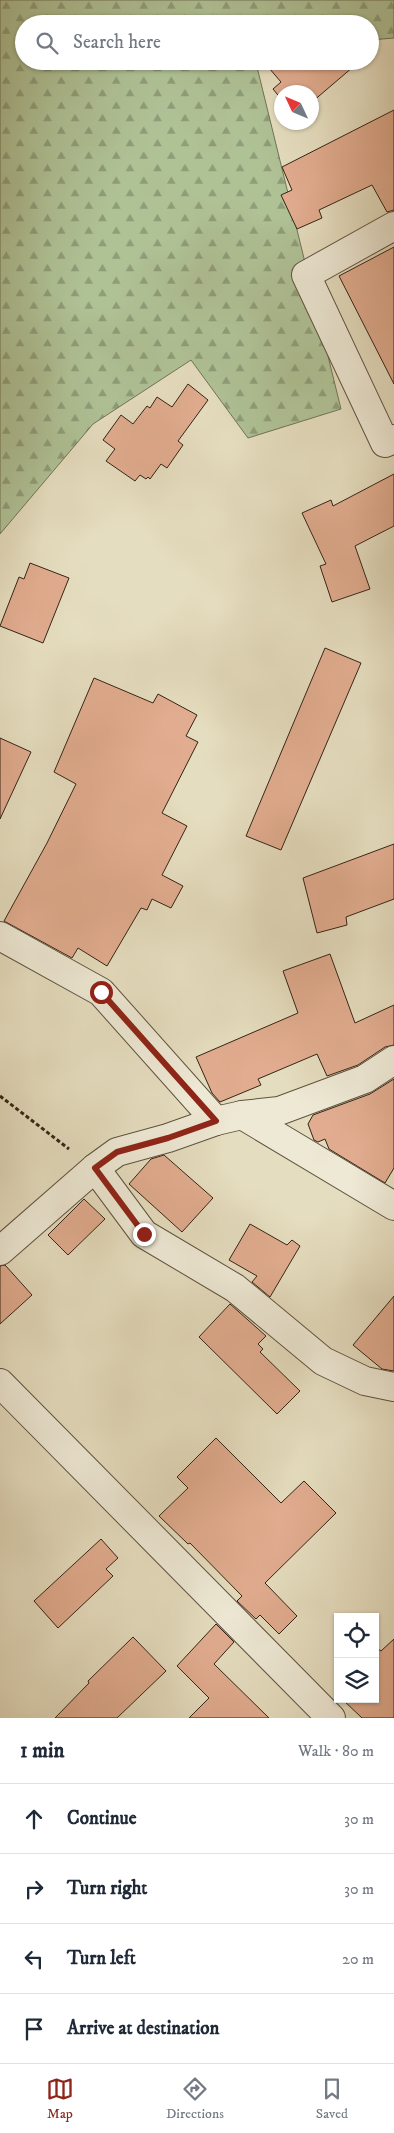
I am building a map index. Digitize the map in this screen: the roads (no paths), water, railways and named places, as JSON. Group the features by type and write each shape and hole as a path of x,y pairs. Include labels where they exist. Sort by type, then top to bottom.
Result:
{"street":[{"path":"394,226 356,245 306,275 385,443 394,439"},
{"path":"0,936 101,992 229,1118 394,1206"},
{"path":"0,1251 95,1168 117,1152 229,1118 279,1111 365,1079 394,1060"},
{"path":"95,1168 144,1234 234,1288 323,1361 364,1381 394,1387"},
{"path":"0,1383 331,1718"}]}
